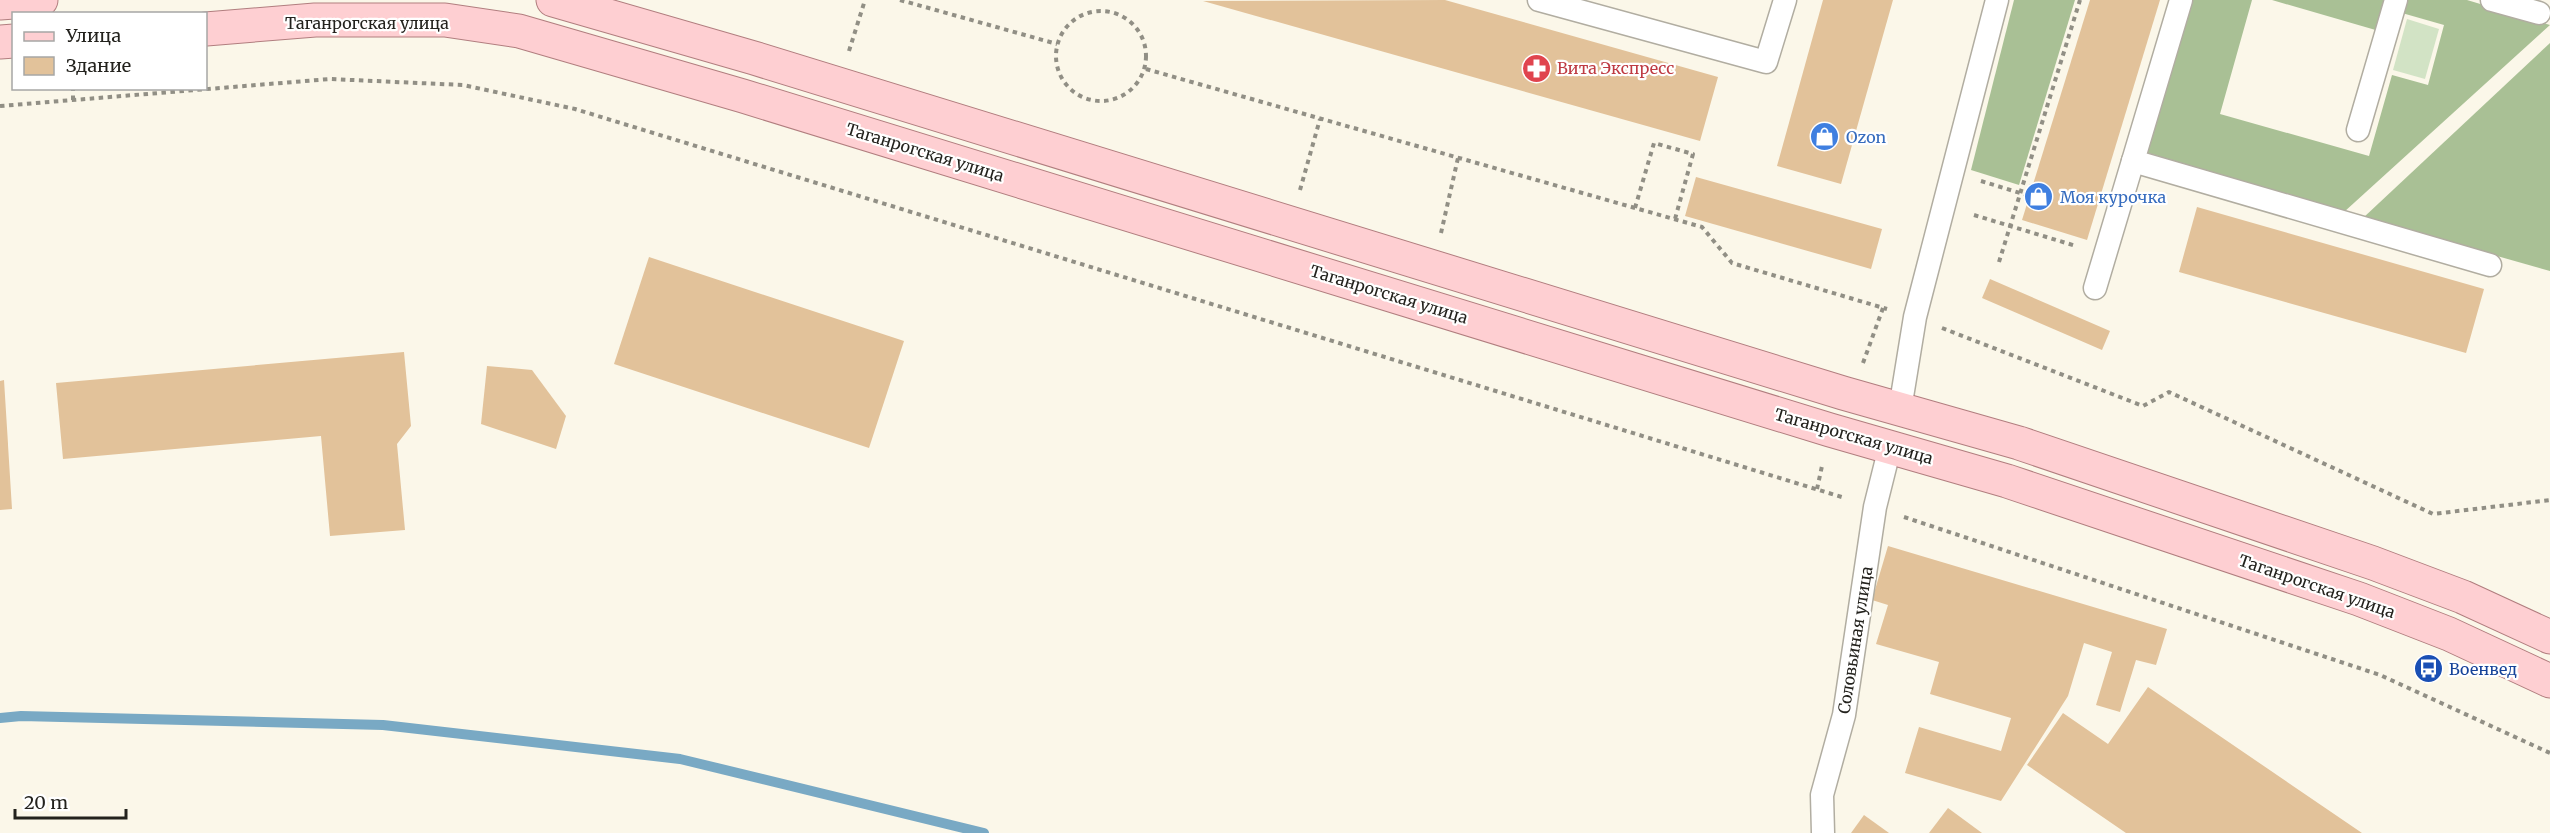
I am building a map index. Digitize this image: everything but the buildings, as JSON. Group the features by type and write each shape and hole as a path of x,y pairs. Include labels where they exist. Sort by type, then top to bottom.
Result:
{"main road":[{"path":"0,3 41,0"},
{"path":"554,0 754,58 1900,409 2019,443 2373,562 2463,597 2550,637"},
{"name":"Таганрогская улица","path":"207,29 315,20 355,10 519,31 754,99 2007,481 2359,599 2449,634 2550,681"},
{"path":"1890,447 1900,409"}],"lane":[{"path":"1539,0 1726,53 1767,62 1785,0"},
{"path":"1900,409 1915,317 1997,0"},
{"path":"2095,288 2181,0"},
{"path":"2358,130 2396,0"},
{"path":"2492,0 2539,13"},
{"path":"2133,160 2490,265"},
{"name":"Соловьиная улица","path":"1823,833 1822,795 1844,715 1875,507 1890,447"}],"path":[{"path":"846,59 865,0"},
{"path":"900,0 1057,44"},
{"path":"1999,262 2080,0"},
{"path":"1099,10 1127,17 1145,41 1146,69 1130,92 1103,102 1076,94 1058,72 1057,44 1072,20 1099,10"},
{"path":"1146,69 1702,227 1732,263 1915,317 2143,406 2169,392 2433,514 2550,500"},
{"path":"207,89 330,79 463,85 575,109 1875,507 2380,675 2550,753"},
{"path":"73,90 73,100"},
{"path":"0,106 195,90"},
{"path":"1298,198 1320,119"},
{"path":"1635,208 1654,143 1693,154 1675,219"},
{"path":"1439,241 1458,158"},
{"path":"1952,172 2030,196"},
{"path":"1944,206 2105,255"}],"green space":[{"path":"2014,0 2075,0 2019,185 1971,170"},
{"path":"2190,0 2252,0 2220,114 2369,156 2392,75 2428,85 2444,25 2402,13 2406,0 2467,0 2550,25 2344,212 2145,152"},
{"path":"2272,0 2388,0 2379,31"},
{"path":"2407,19 2439,29 2425,79 2393,70"},
{"path":"2550,43 2550,271 2363,218"}],"waterway":[{"path":"0,718 21,716 383,725 680,759 984,833"}],"place":[{"name":"Вита Экспресс","path":"1536,68"},
{"name":"Ozon","path":"1825,137"},
{"name":"Моя курочка","path":"2039,197"},
{"name":"Военвед","path":"2428,669"}]}
